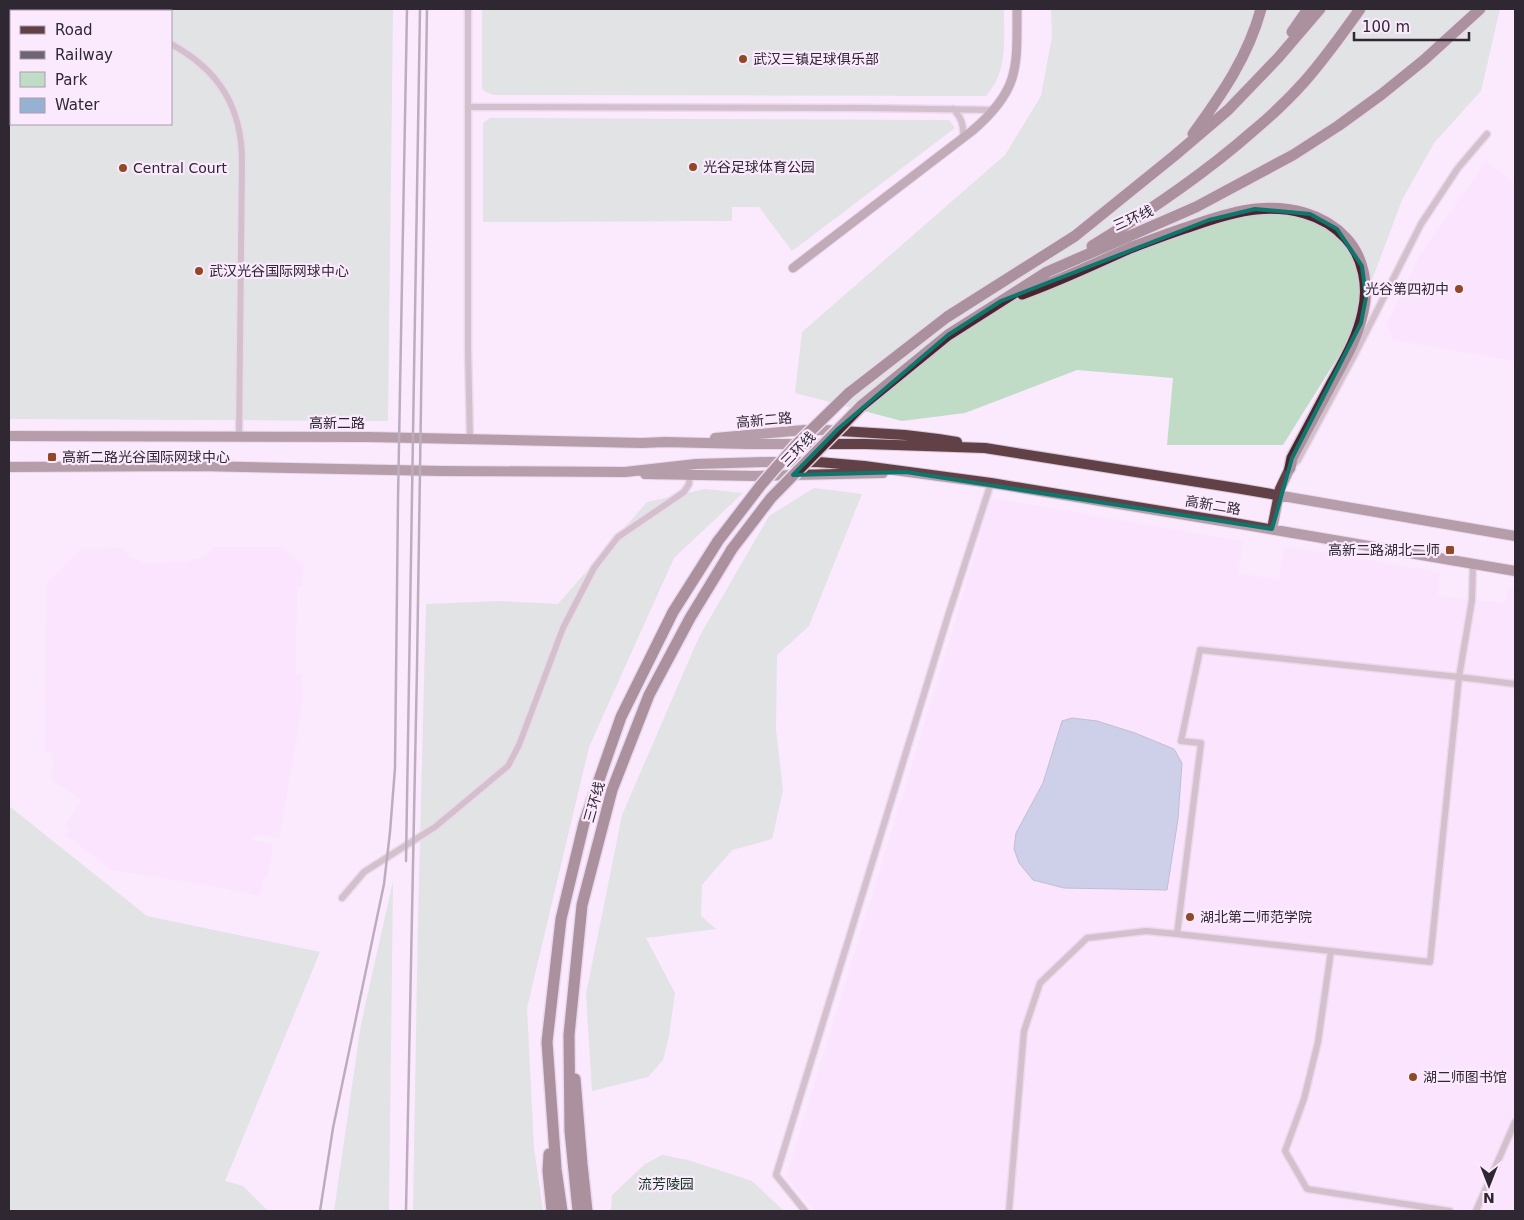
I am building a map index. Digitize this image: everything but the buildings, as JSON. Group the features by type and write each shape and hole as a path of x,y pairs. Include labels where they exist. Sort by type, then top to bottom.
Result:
{"highway":[{"path":"1174,156 1201,123 1231,80 1245,54 1261,9"},
{"path":"1254,83 1308,9"},
{"name":"三环线","path":"562,1211 556,1169 547,1042 561,919 584,823 621,718 673,612 718,540 761,485 796,446 849,393 947,317 1075,236 1174,156 1228,110 1278,58 1320,9"},
{"path":"1047,272 1144,214 1210,168 1277,110 1304,82 1360,9"},
{"name":"三环线","path":"578,1211 570,1131 569,1035 582,905 612,790 649,695 690,618 732,549 771,498 861,406 948,335 1047,272 1196,206 1293,155 1338,126 1382,94 1424,60 1480,9"},
{"path":"1001,301 1040,287 1132,247 1183,228 1235,212 1255,209 1284,209 1310,214 1324,220 1337,229 1356,252 1366,281 1366,297 1360,323 1352,343 1292,458 1290,468"},
{"path":"569,1035 577,1093 587,1211"},
{"path":"552,1100 548,1171 552,1211"}],"main road":[{"name":"高新二路","path":"9,436 369,437 632,443 866,444 985,448 1515,536"},
{"name":"高新二路","path":"624,472 696,464 767,462 818,462 864,466 991,483 1515,571"},
{"name":"高新二路","path":"9,467 198,466 442,471 624,472 662,475 756,476 906,472"},
{"path":"1272,529 1280,489 1290,468"}],"street":[{"path":"468,9 468,350 470,439"},
{"path":"793,268 963,138 995,110 1009,89 1016,64 1017,9"},
{"path":"172,45 194,58 215,77 230,102 239,126 242,162 239,437"},
{"path":"468,107 995,110"},
{"path":"953,110 958,114 963,124 963,138"},
{"path":"1290,468 1303,452 1389,290 1421,224 1458,168 1487,134"},
{"path":"342,898 364,872 435,827 508,766 520,745 563,628 594,568 618,537 684,492 689,484 690,474"},
{"path":"805,1211 776,1175 991,483"},
{"path":"1009,1211 1024,1031 1040,983 1087,938 1146,931 1430,962 1459,677 1472,600 1473,564"},
{"path":"1177,934 1201,743 1181,741 1200,650 1515,684"},
{"path":"1331,951 1318,1042 1304,1099 1285,1151 1307,1189 1450,1211"},
{"path":"1476,1211 1515,1122"}],"highlighted area":[{"path":"1255,209 1310,214 1337,229 1362,266 1366,297 1361,323 1292,458 1272,529 906,472 793,475 838,429 948,335 1001,301 1209,220"}],"shaded area":[{"name":"光谷第四初中","path":"1486,161 1512,182 1515,187 1515,361 1393,340 1387,323 1420,255"},
{"name":"湖北第二师范学院","path":"991,498 1243,541 1238,573 1279,580 1284,546 1440,572 1438,596 1505,603 1508,587 1515,589 1515,1211 815,1211 786,1177 945,656"},
{"path":"212,547 283,547 303,567 302,586 297,586 296,674 302,674 302,708 279,838 255,835 253,840 273,844 268,878 264,878 259,896 207,885 112,870 66,835 69,829 64,827 82,800 52,781 53,754 45,752 46,583 80,549 122,548 130,557 144,563 185,562 206,556"}],"green space":[{"name":"武汉光谷国际网球中心","path":"9,9 393,9 388,421 9,419"},
{"name":"武汉三镇足球俱乐部","path":"482,9 1004,9 1004,44 998,77 986,96 493,95 484,91 482,87"},
{"path":"1051,9 1500,9 1481,91 1434,143 1402,200 1351,336 1283,445 1167,445 1173,378 1077,370 965,413 902,421 795,393 802,332 1005,155 1041,96 1052,37"},
{"name":"光谷足球体育公园","path":"490,118 949,120 955,128 792,251 759,207 732,207 732,221 483,222 483,123"},
{"path":"814,488 862,494 809,626 777,655 776,729 783,790 772,839 732,850 702,885 701,916 716,929 646,938 675,993 669,1036 663,1060 648,1077 592,1091 586,994 622,815 699,637 769,516"},
{"path":"705,489 743,493 674,558 589,747 527,1008 534,1148 543,1211 413,1211 426,604 499,601 558,604 647,502"},
{"path":"9,806 147,916 320,952 225,1181 243,1186 268,1211 9,1211"},
{"path":"393,881 389,1211 334,1211 361,1024"},
{"name":"流芳陵园","path":"662,1155 688,1160 752,1181 784,1211 611,1211 612,1195 645,1164"}],"water":[{"path":"1072,718 1097,721 1135,733 1174,749 1182,763 1178,819 1167,890 1064,888 1033,880 1019,863 1014,849 1016,833 1043,783 1062,721"}],"railway":[{"path":"320,1211 333,1128 384,884 395,768 407,9"},
{"path":"406,861 420,9"},
{"path":"406,1211 427,9"}],"place":[{"name":"武汉三镇足球俱乐部","path":"743,59"},
{"name":"光谷足球体育公园","path":"693,167"},
{"name":"Central Court","path":"123,168"},
{"name":"武汉光谷国际网球中心","path":"199,271"},
{"name":"光谷第四初中","path":"1459,289"},
{"name":"高新二路光谷国际网球中心","path":"52,457"},
{"name":"高新二路湖北二师","path":"1450,550"},
{"name":"湖北第二师范学院","path":"1190,917"},
{"name":"湖二师图书馆","path":"1413,1077"}]}
